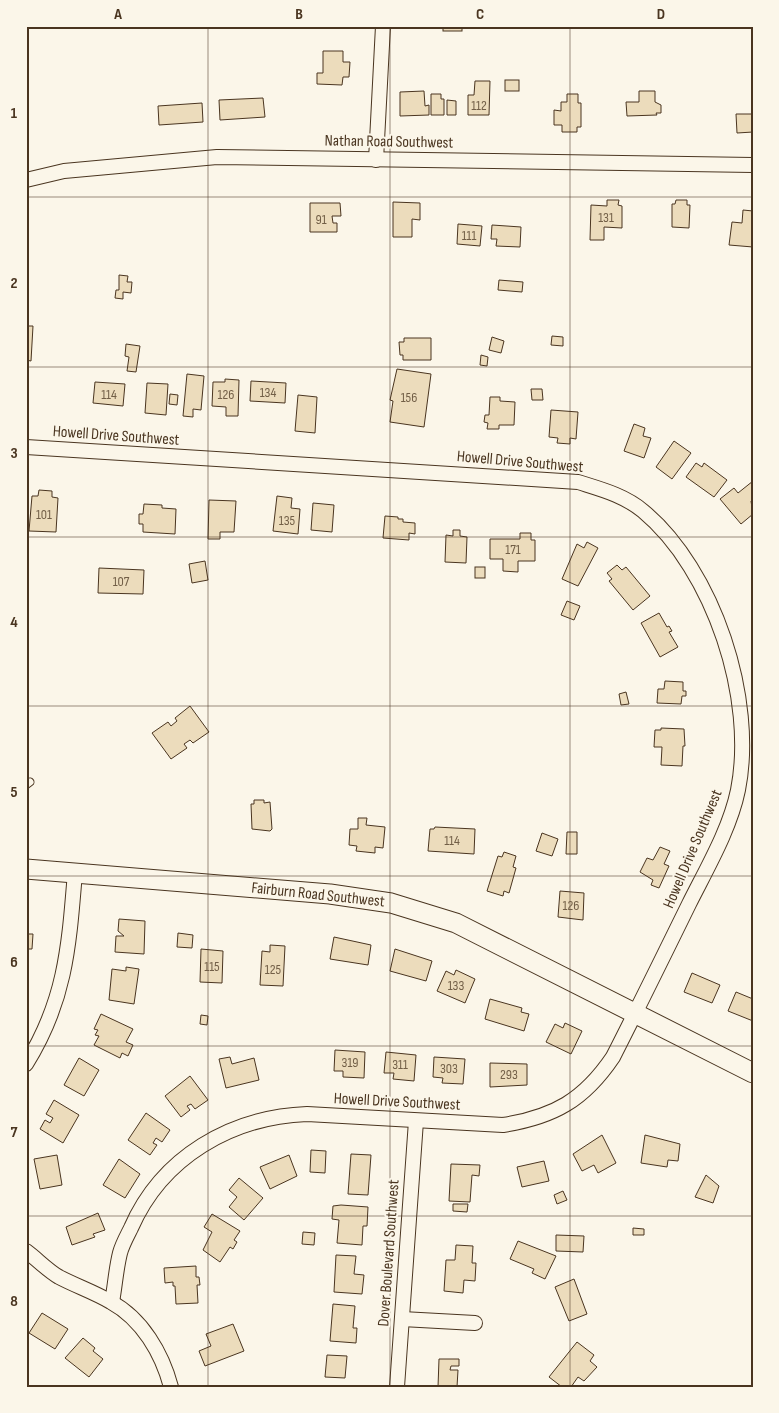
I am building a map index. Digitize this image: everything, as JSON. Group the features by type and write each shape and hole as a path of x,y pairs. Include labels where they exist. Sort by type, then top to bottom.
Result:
{"street":[{"path":"376,160 383,26"},
{"name":"Nathan Road Southwest","path":"26,180 64,171 217,157 753,165"},
{"name":"Howell Drive Southwest","path":"26,447 578,482 610,491 641,509 661,527 685,558 701,584 717,616 733,675 747,761 727,823 635,1013 613,1057 600,1076 580,1096 554,1112 530,1121 503,1125 307,1114 287,1115 248,1123 208,1141 170,1169 139,1209 120,1252 112,1302"},
{"name":"Fairburn Road Southwest","path":"26,869 330,894 391,903 456,923 753,1073"},
{"path":"26,1064 41,1040 61,988 69,947 75,872"},
{"name":"Dover Boulevard Southwest","path":"397,1387 416,1121"},
{"path":"26,1251 58,1276 112,1302 135,1321 153,1342 166,1368 171,1387"},
{"path":"402,1319 475,1324"}],"building":[{"path":"443,26 462,26 462,31 443,31"},
{"path":"323,51 343,51 343,62 350,62 349,77 343,77 342,85 317,84 317,73 323,73"},
{"path":"505,80 519,80 519,91 505,91"},
{"path":"475,81 490,81 489,115 468,115 468,95 474,95"},
{"path":"424,91 425,106 429,105 429,115 400,116 400,92"},
{"path":"639,91 655,91 655,102 661,105 661,113 656,113 657,115 627,116 626,102 639,102"},
{"path":"431,94 441,94 441,99 444,99 444,115 431,115"},
{"path":"567,94 578,94 578,103 581,103 581,127 577,127 577,132 562,132 562,125 554,125 554,110 561,111 561,102 567,102"},
{"path":"263,98 265,117 220,120 219,100"},
{"path":"447,100 456,101 456,115 447,115"},
{"path":"202,103 203,122 159,125 158,106"},
{"path":"736,114 753,114 753,132 737,133"},
{"path":"607,200 619,200 618,205 622,206 622,228 604,227 604,240 590,240 591,205 607,206"},
{"path":"676,200 687,200 687,205 690,205 689,228 672,227 672,204 675,204"},
{"path":"393,202 420,203 420,220 412,219 412,237 393,237"},
{"path":"310,203 340,203 341,216 332,216 333,223 337,223 337,232 310,232"},
{"path":"743,210 753,211 753,247 729,245 732,222 742,223"},
{"path":"458,224 482,226 480,246 457,244"},
{"path":"492,225 521,227 520,247 496,246 497,239 491,239"},
{"path":"119,275 128,276 127,282 132,282 131,293 123,292 123,299 115,298 116,290 119,290"},
{"path":"499,280 523,282 522,292 498,290"},
{"path":"26,326 33,326 31,361 26,360"},
{"path":"552,336 563,337 563,346 551,345"},
{"path":"492,337 504,341 501,353 489,350"},
{"path":"404,338 431,338 431,360 403,360 403,355 400,355 399,342 404,342"},
{"path":"126,344 140,346 136,372 127,371 129,357 125,356"},
{"path":"481,355 488,357 487,366 480,365"},
{"path":"397,369 431,374 424,427 390,422 393,401 390,400"},
{"path":"187,374 204,376 201,410 193,409 193,417 183,416"},
{"path":"225,379 239,380 238,416 226,416 226,407 212,406 213,382 225,382"},
{"path":"251,381 286,383 285,403 250,401"},
{"path":"95,382 125,384 123,406 93,403"},
{"path":"147,383 168,384 166,415 145,413"},
{"path":"531,389 542,389 543,400 532,400"},
{"path":"170,394 178,395 177,405 169,404"},
{"path":"298,395 317,397 315,433 295,431"},
{"path":"490,397 500,397 500,401 515,402 514,425 499,425 499,429 487,429 488,423 484,422 485,415 489,415"},
{"path":"551,410 578,412 576,439 570,438 570,444 557,443 558,438 549,437"},
{"path":"634,424 645,428 643,436 651,438 644,458 624,451"},
{"path":"674,441 691,453 672,479 656,467"},
{"path":"696,463 702,467 704,463 727,480 714,497 686,477"},
{"path":"753,481 753,499 751,501 753,514 741,524 720,499 734,488 738,493"},
{"path":"39,490 52,491 52,497 58,498 56,532 29,531 32,496 38,496"},
{"path":"277,496 292,498 291,508 300,509 298,534 273,531"},
{"path":"209,500 236,501 234,532 220,532 220,539 208,539"},
{"path":"313,503 334,505 332,532 311,530"},
{"path":"144,504 162,505 162,508 176,509 175,534 143,532 143,524 139,524 139,514 143,514"},
{"path":"385,516 398,517 398,519 403,519 403,522 415,523 415,534 409,533 409,540 383,538"},
{"path":"453,530 460,530 460,536 467,537 466,563 445,562 446,535 453,536"},
{"path":"520,533 531,533 531,540 535,540 535,561 518,561 518,572 503,571 503,559 490,559 490,539 520,539"},
{"path":"587,542 598,548 578,586 562,579 577,544 584,548"},
{"path":"205,561 208,580 192,583 189,564"},
{"path":"617,565 622,570 626,567 650,596 633,610 609,581 612,579 607,573"},
{"path":"475,567 485,567 485,578 475,578"},
{"path":"99,568 144,570 143,594 98,593"},
{"path":"567,601 580,606 574,620 561,615"},
{"path":"659,613 667,627 669,626 672,631 669,632 678,647 660,657 641,623"},
{"path":"665,681 683,682 683,691 686,691 686,696 682,696 681,704 657,703 658,689 664,689"},
{"path":"626,692 629,704 621,705 619,694"},
{"path":"190,706 209,732 193,743 190,740 184,744 187,748 171,759 152,733 168,722 171,726 177,721 175,718"},
{"path":"661,728 684,729 685,746 683,746 682,766 661,765 662,747 654,747 655,730 661,730"},
{"path":"254,800 264,800 264,803 270,802 272,829 270,831 252,829 251,804 254,804"},
{"path":"358,818 367,818 366,825 385,827 383,848 375,847 375,853 356,851 357,846 349,845 350,829 358,829"},
{"path":"435,827 475,829 474,854 428,851 430,829"},
{"path":"567,832 577,832 577,854 566,854"},
{"path":"542,833 558,839 552,856 536,851"},
{"path":"660,847 670,851 664,864 669,866 659,888 651,885 653,880 640,872 647,858 653,860"},
{"path":"504,852 516,856 513,867 516,868 509,893 504,891 503,896 487,891 498,856 502,857"},
{"path":"560,891 584,893 583,920 558,917"},
{"path":"119,919 145,921 144,954 115,952 116,936 124,936 118,931"},
{"path":"178,933 193,935 192,948 177,947"},
{"path":"26,934 33,934 32,949 26,949"},
{"path":"334,937 371,945 368,965 330,959"},
{"path":"270,945 285,946 283,986 260,985 262,951 270,952"},
{"path":"201,949 223,951 222,983 200,982"},
{"path":"395,949 432,961 426,981 390,971"},
{"path":"126,967 139,969 134,1004 109,1000 112,969 126,971"},
{"path":"456,970 475,979 465,1003 437,991 446,971 454,975"},
{"path":"692,973 720,985 712,1003 684,992"},
{"path":"736,992 753,999 753,1021 728,1011"},
{"path":"490,999 522,1008 521,1012 529,1014 524,1031 485,1019"},
{"path":"101,1014 133,1029 126,1042 133,1045 128,1056 122,1053 120,1058 94,1045 99,1036 95,1035 98,1030 94,1029"},
{"path":"201,1015 208,1016 207,1025 200,1024"},
{"path":"565,1023 582,1031 571,1054 546,1042 555,1024 563,1028"},
{"path":"335,1050 365,1052 364,1078 343,1077 343,1071 334,1071"},
{"path":"386,1052 416,1055 414,1081 393,1079 394,1073 384,1073"},
{"path":"230,1057 232,1064 254,1058 259,1080 226,1088 219,1059"},
{"path":"434,1057 465,1059 463,1084 442,1083 443,1078 433,1077"},
{"path":"79,1058 99,1070 84,1096 64,1085"},
{"path":"490,1063 527,1064 527,1085 490,1087"},
{"path":"190,1076 208,1100 195,1109 191,1104 187,1106 190,1110 181,1117 165,1096"},
{"path":"54,1100 79,1115 63,1143 40,1129 45,1120 50,1123 53,1118 46,1114"},
{"path":"146,1113 170,1130 162,1142 156,1138 153,1143 157,1145 150,1155 128,1140"},
{"path":"602,1135 616,1163 598,1173 594,1165 582,1171 573,1154"},
{"path":"645,1135 680,1144 678,1161 668,1160 667,1167 641,1163"},
{"path":"311,1150 326,1151 325,1173 310,1172"},
{"path":"351,1154 371,1155 368,1195 348,1194"},
{"path":"57,1155 62,1185 40,1189 34,1159"},
{"path":"289,1155 297,1176 270,1189 260,1167"},
{"path":"119,1159 140,1174 125,1198 103,1185"},
{"path":"544,1161 549,1181 522,1187 517,1167"},
{"path":"451,1164 480,1165 479,1176 472,1175 470,1202 449,1201"},
{"path":"706,1175 719,1186 713,1203 695,1197"},
{"path":"239,1178 263,1198 244,1220 229,1207 237,1197 229,1190"},
{"path":"563,1191 567,1200 557,1204 554,1195"},
{"path":"453,1204 468,1204 467,1212 453,1211"},
{"path":"333,1206 368,1207 367,1226 363,1226 362,1245 337,1243 339,1220 332,1219"},
{"path":"98,1213 105,1230 93,1234 95,1237 72,1245 66,1227"},
{"path":"212,1214 240,1231 234,1240 237,1242 233,1249 230,1247 220,1262 203,1250 212,1232 204,1227"},
{"path":"633,1228 644,1229 644,1235 633,1235"},
{"path":"303,1232 315,1233 314,1245 302,1244"},
{"path":"556,1235 584,1236 583,1252 556,1251"},
{"path":"518,1241 556,1256 545,1279 532,1273 534,1269 510,1259"},
{"path":"456,1245 473,1246 472,1263 476,1263 475,1281 464,1280 463,1293 444,1291 446,1260 455,1260"},
{"path":"336,1255 356,1256 354,1274 364,1275 362,1294 334,1292"},
{"path":"196,1266 196,1277 199,1277 200,1285 197,1285 198,1303 176,1304 175,1286 173,1286 173,1282 165,1283 164,1268"},
{"path":"574,1279 587,1314 569,1321 555,1287"},
{"path":"333,1304 355,1306 353,1328 357,1328 356,1343 330,1341"},
{"path":"42,1313 68,1329 55,1349 29,1333"},
{"path":"233,1324 244,1351 205,1366 199,1351 211,1346 206,1334"},
{"path":"83,1338 95,1348 93,1351 103,1359 89,1377 65,1358"},
{"path":"577,1342 594,1355 590,1361 597,1367 584,1381 578,1377 571,1387 562,1387 549,1377"},
{"path":"327,1355 347,1356 345,1378 325,1377"},
{"path":"439,1359 459,1359 459,1366 451,1366 450,1370 458,1370 457,1387 438,1387"}]}
